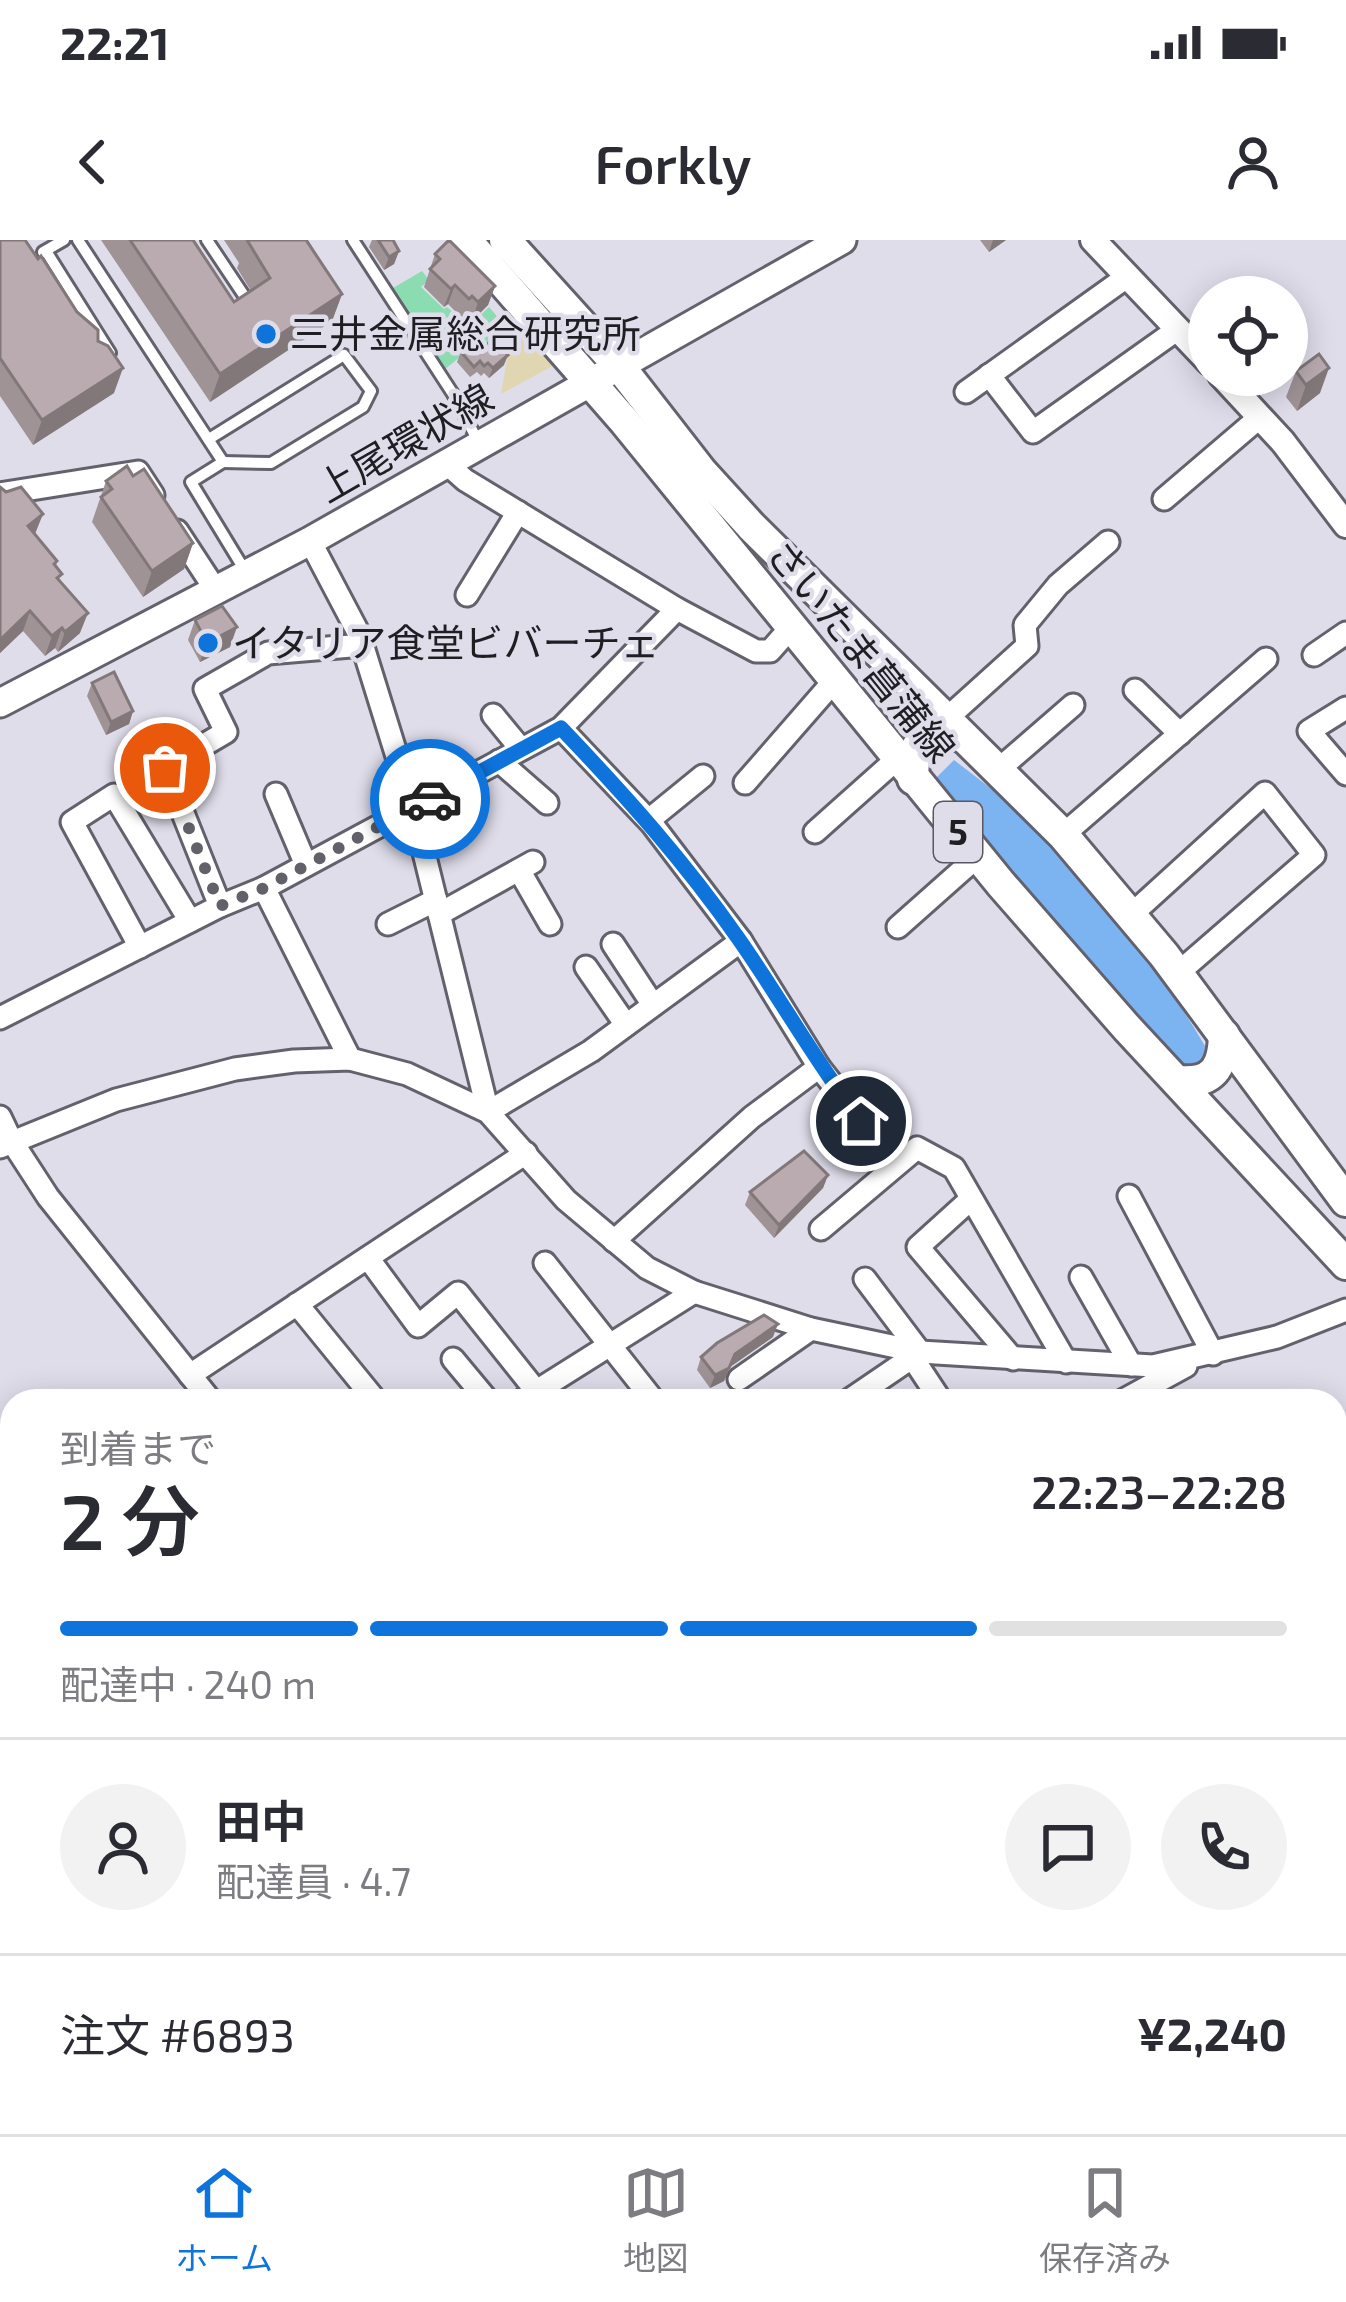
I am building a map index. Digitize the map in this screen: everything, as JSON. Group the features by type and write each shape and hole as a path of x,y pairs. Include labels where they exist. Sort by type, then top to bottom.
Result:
{"main road":[{"name":"さいたま菖蒲線","path":"466,240 793,625 978,856 1346,1264"},
{"name":"上尾環状線","path":"0,704 310,542 842,240"},
{"name":"さいたま菖蒲線","path":"520,247 559,303 620,367 701,471 751,526 1063,835 1178,974 1346,1201"},
{"name":"5","path":"905,769 920,741 936,730 953,728"},
{"path":"1178,1081 1197,1083 1211,1077 1223,1063 1224,1035"}],"street":[{"path":"1093,240 1188,339"},
{"path":"966,392 1128,276"},
{"path":"989,376 1033,432 1178,328"},
{"path":"1241,396 1346,525"},
{"path":"1164,499 1260,417"},
{"path":"447,464 676,610 755,652 770,651 793,625"},
{"path":"0,494 138,472 217,592"},
{"path":"466,595 518,512"},
{"path":"310,542 363,645 413,808 488,1112"},
{"path":"953,728 1027,646 1025,625 1058,585 1108,542"},
{"path":"0,1018 264,888 561,728 676,610"},
{"path":"1314,655 1346,633"},
{"path":"220,906 165,768 226,732 205,689 268,653 363,645"},
{"path":"1063,835 1266,659"},
{"path":"745,783 834,680"},
{"path":"1135,690 1180,734"},
{"path":"998,770 1073,705"},
{"path":"1346,708 1309,731 1346,774"},
{"path":"493,715 521,749"},
{"path":"561,728 649,820 740,941 819,1067 861,1121"},
{"path":"499,761 548,803"},
{"path":"815,832 905,769"},
{"path":"649,820 703,776"},
{"path":"1130,915 1265,793 1314,855 1178,974"},
{"path":"276,794 306,865"},
{"path":"140,947 72,822 114,795 190,922"},
{"path":"898,927 978,856"},
{"path":"388,925 526,866 550,924"},
{"path":"264,888 350,1059"},
{"path":"488,1112 626,1025 740,941"},
{"path":"613,944 653,1005"},
{"path":"586,967 626,1025"},
{"path":"5,1143 116,1100 235,1069 350,1059 407,1073 488,1112 566,1200 647,1268 694,1292 811,1329 916,1355 1153,1366 1277,1336 1346,1310"},
{"path":"614,1241 752,1117 819,1067"},
{"path":"0,1117 5,1143 201,1389"},
{"path":"821,1229 917,1148 954,1168 1066,1362"},
{"path":"190,1375 526,1153"},
{"path":"1129,1196 1208,1356"},
{"path":"971,1199 918,1247 1013,1359"},
{"path":"368,1258 418,1326 458,1293 524,1389"},
{"path":"545,1263 644,1389"},
{"path":"1082,1277 1131,1365"},
{"path":"865,1279 934,1389"},
{"path":"540,1389 694,1292"},
{"path":"297,1304 366,1389"},
{"path":"739,1379 811,1329"},
{"path":"866,1389 916,1355"},
{"path":"1145,1389 1208,1356"},
{"path":"453,1359 478,1389"}],"lane":[{"path":"64,240 41,254 112,351 97,362"},
{"path":"79,240 223,462"},
{"path":"207,240 243,294"},
{"path":"353,240 453,394 481,446"},
{"path":"209,439 344,355 371,391 363,407 271,464 223,462 191,482 248,575"}],"green space":[{"path":"422,271 429,280 421,287 444,309 472,323 489,307 509,330 482,357 472,347 444,370 393,288"}],"sand":[{"path":"524,323 558,363 501,394 512,330"}],"water":[{"path":"954,760 1023,813 1082,875 1151,961 1193,1026 1205,1046 1203,1064 1196,1069 1178,1067 933,781"}],"building":[{"path":"0,240 25,240 38,259 41,256 77,312 98,330 98,341 108,346 123,368 42,420 0,358"},
{"path":"130,240 193,240 234,302 270,278 247,240 306,240 342,294 220,374"},
{"path":"378,240 393,240 399,251 389,257"},
{"path":"449,240 495,286 478,302 455,285 451,289 430,269 440,259 435,254"},
{"path":"477,338 484,347 494,339 508,355 493,368 480,361 474,367 461,352"},
{"path":"1319,354 1329,368 1308,384 1308,362"},
{"path":"127,466 133,476 144,469 193,543 152,571 101,497 112,489 106,481"},
{"path":"0,487 6,492 21,487 43,514 28,526 57,561 54,564 62,574 57,578 88,613 65,632 62,628 52,636 30,611 0,640"},
{"path":"222,606 237,627 207,643 195,620"},
{"path":"114,672 133,711 111,722 92,683"},
{"path":"804,1151 828,1175 779,1225 750,1192"},
{"path":"764,1315 778,1324 735,1354 729,1368 715,1375 701,1357"}],"way so far":[{"path":"165,768 220,906 264,888 430,799"}],"place":[{"name":"三井金属総合研究所","path":"266,334"},
{"name":"イタリア食堂ビバーチェ","path":"208,643"}],"route":[{"path":"430,799 561,728 652,824 740,941 819,1067 861,1121"}]}
